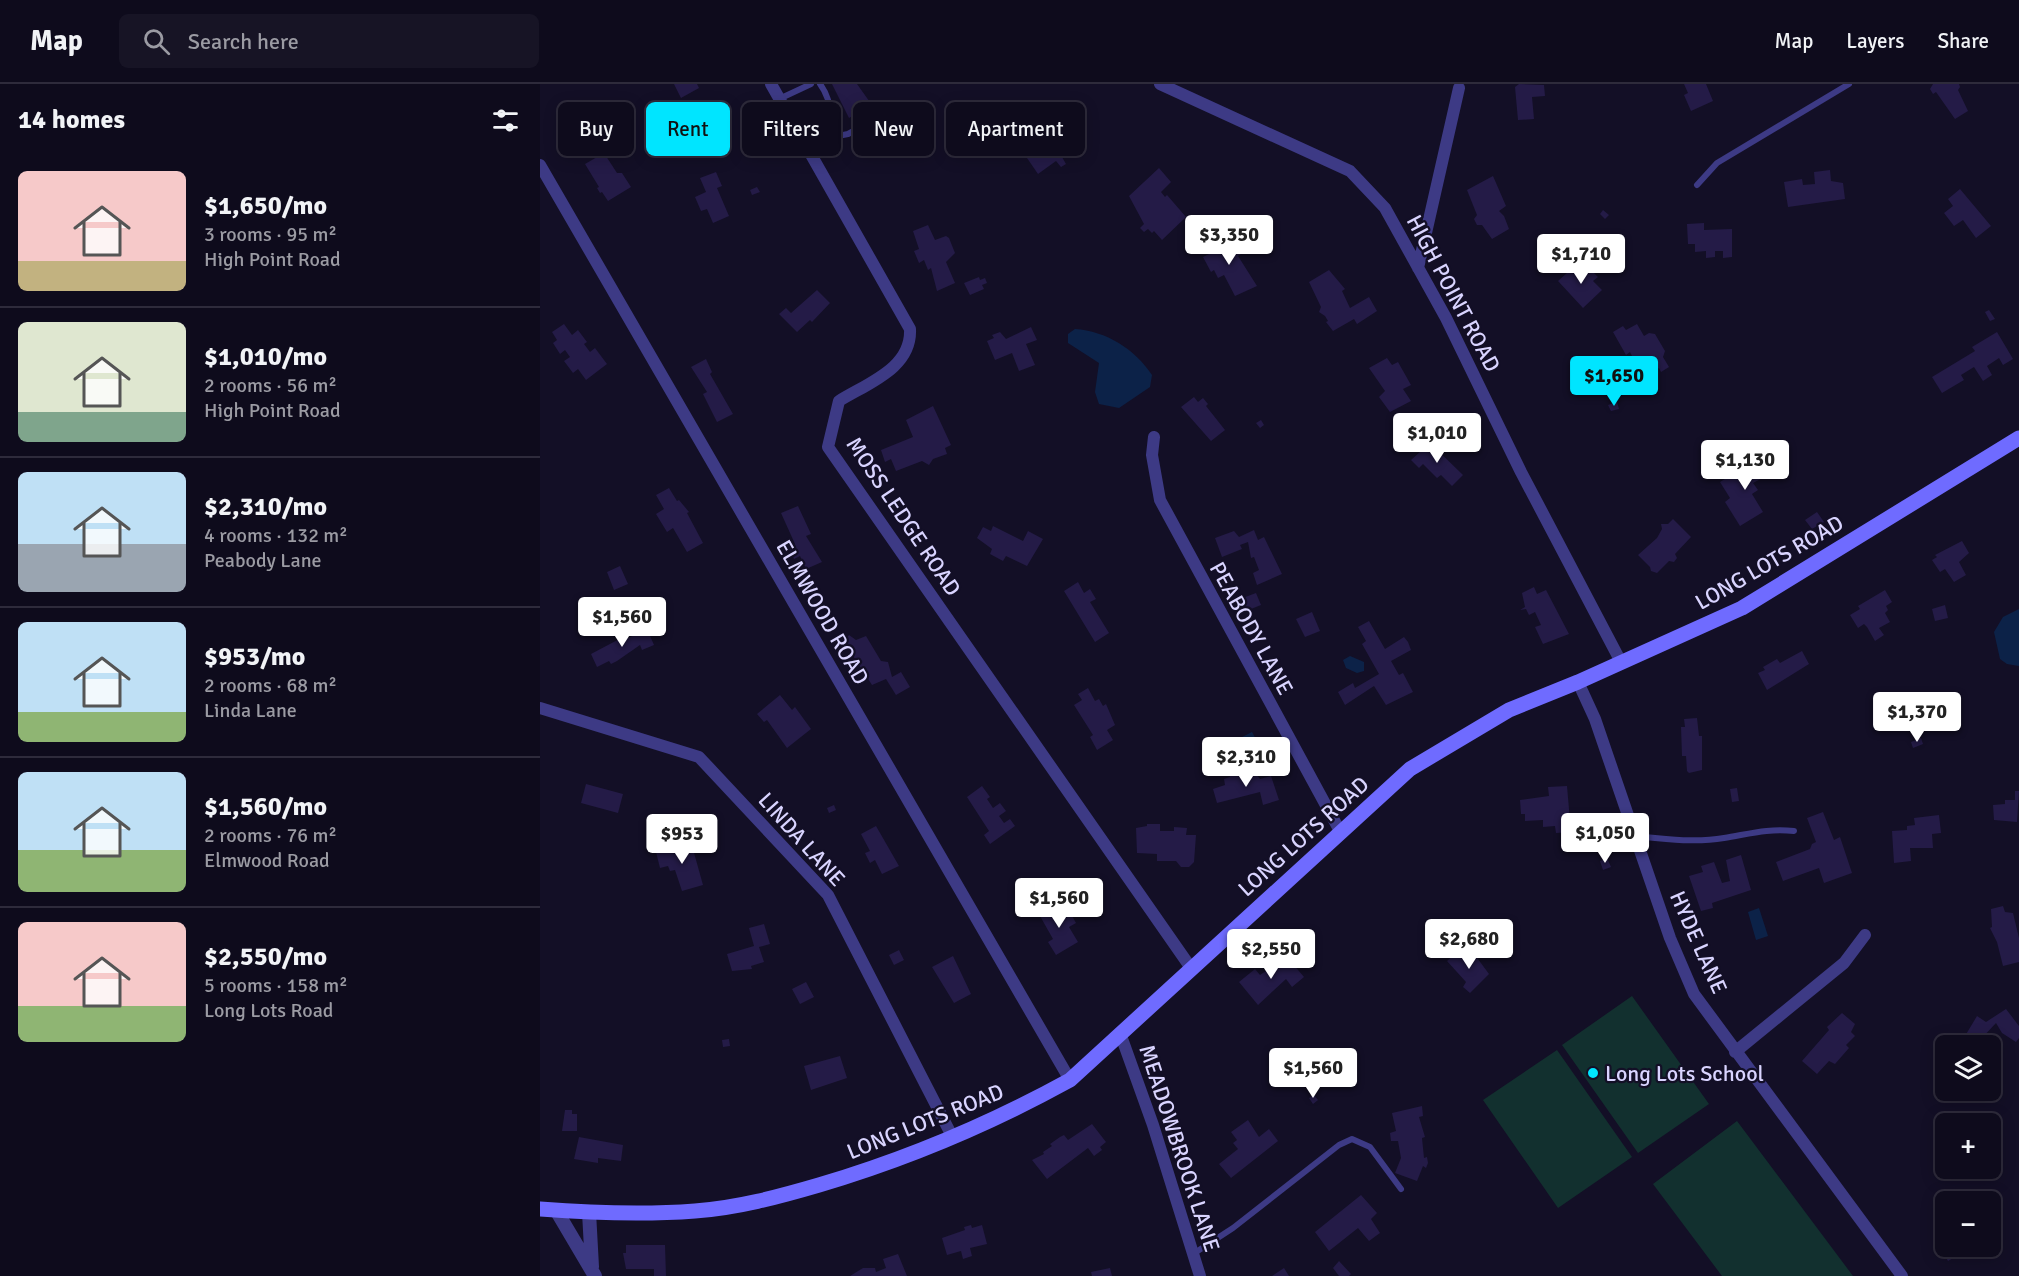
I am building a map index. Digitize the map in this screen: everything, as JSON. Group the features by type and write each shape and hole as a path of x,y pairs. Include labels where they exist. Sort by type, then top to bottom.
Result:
{"main road":[{"name":"LONG LOTS ROAD","path":"540,1209 589,1212 694,1212 765,1201 856,1174 953,1138 1013,1110 1070,1080 1410,769 1509,710 1578,682 1742,608 2019,438"}],"street":[{"name":"MOSS LEDGE ROAD","path":"771,84 910,328 908,349 899,363 839,401 828,447 1191,968"},
{"name":"HIGH POINT ROAD","path":"1160,84 1350,171 1385,208 1621,662"},
{"path":"1418,268 1459,88"},
{"name":"ELMWOOD ROAD","path":"540,165 1070,1080"},
{"name":"PEABODY LANE","path":"1154,437 1152,454 1160,501 1341,832"},
{"name":"HYDE LANE","path":"1578,682 1595,719 1670,938 1694,994 1902,1276"},
{"name":"LINDA LANE","path":"540,708 699,757 828,895 953,1138"},
{"path":"1735,1052 1844,963 1865,935"},
{"name":"MEADOWBROOK LANE","path":"1120,1033 1153,1125 1200,1276"},
{"path":"556,1210 578,1250 593,1271"},
{"path":"589,1212 593,1271"}],"lane":[{"path":"779,99 812,84"},
{"path":"820,84 829,96 829,102"},
{"path":"1697,185 1717,164 1849,84"},
{"path":"814,160 817,156"},
{"path":"1634,836 1670,840 1724,838 1761,829 1794,831"},
{"path":"1193,1254 1233,1228 1339,1145 1352,1139 1370,1147 1401,1188"}],"green space":[{"path":"1632,996 1709,1104 1638,1153 1562,1045"},
{"path":"1557,1050 1632,1157 1558,1208 1483,1100"},
{"path":"1737,1121 1853,1276 1722,1276 1653,1184"}],"water":[{"path":"1075,329 1098,333 1119,343 1137,357 1152,375 1150,387 1119,408 1099,404 1095,392 1099,363 1068,343 1068,334"},
{"path":"2019,609 2019,666 2007,664 2000,659 1994,632 2003,617"},
{"path":"1350,656 1364,662 1364,671 1357,673 1346,668 1343,660"},
{"path":"1252,732 1264,754 1253,759 1242,737"},
{"path":"1759,908 1768,936 1756,940 1748,912"}],"building":[{"path":"674,84 697,84 699,88 681,98"},
{"path":"832,84 857,84 870,102 853,102 853,116 849,118"},
{"path":"1519,84 1544,85 1545,96 1532,97 1534,119 1518,120 1515,87"},
{"path":"1684,84 1706,84 1713,101 1691,111 1684,95 1688,93"},
{"path":"1933,84 1959,84 1958,90 1968,111 1955,119 1936,92 1933,94 1930,89"},
{"path":"599,156 606,156 617,173 622,173 631,187 608,201 602,192 600,193 597,188 599,187 585,164"},
{"path":"1030,156 1064,156 1066,164 1061,167 1056,161 1038,174 1027,158"},
{"path":"1159,168 1171,182 1161,192 1165,197 1167,195 1186,217 1162,240 1154,231 1152,233 1148,229 1144,232 1140,228 1144,224 1129,196"},
{"path":"1830,170 1831,181 1843,183 1845,199 1788,207 1784,182 1802,179 1803,185 1815,184 1814,172"},
{"path":"716,172 722,186 717,188 729,216 713,223 707,209 701,211 695,197 706,192 700,178"},
{"path":"1493,176 1506,206 1499,211 1504,216 1509,229 1492,239 1482,225 1477,225 1474,219 1477,215 1467,190"},
{"path":"757,187 760,192 752,195 750,190"},
{"path":"1960,189 1991,226 1976,238 1963,220 1954,226 1944,213 1953,206 1948,199"},
{"path":"1603,210 1609,215 1605,219 1600,214"},
{"path":"1704,223 1704,230 1732,229 1732,257 1723,258 1723,251 1715,251 1715,257 1706,258 1706,251 1695,252 1695,244 1688,244 1687,224"},
{"path":"928,225 935,240 946,236 949,238 955,253 946,262 955,283 937,291 931,268 928,270 924,260 919,263 914,251 919,249 913,231"},
{"path":"1218,240 1221,246 1233,240 1241,254 1238,256 1257,286 1235,296 1224,275 1218,278 1214,270 1211,272 1203,257 1211,253 1207,246"},
{"path":"1577,264 1583,270 1587,266 1598,277 1593,281 1602,290 1583,308 1558,281"},
{"path":"1329,270 1345,289 1342,291 1350,308 1369,297 1377,311 1357,324 1354,319 1333,331 1326,322 1328,321 1325,316 1319,312 1321,307 1309,282"},
{"path":"979,277 980,280 985,278 987,283 982,285 984,289 970,295 964,283"},
{"path":"817,290 830,303 812,322 810,320 797,332 779,314 786,308 791,313"},
{"path":"1989,310 1995,319 1990,321 1985,312"},
{"path":"564,324 572,335 578,330 587,342 584,344 590,352 595,348 607,364 586,380 578,369 573,373 564,361 570,357 565,350 560,354 553,343 557,340 552,332"},
{"path":"1637,324 1644,336 1649,333 1655,334 1665,351 1663,357 1669,367 1661,372 1659,368 1643,378 1630,352 1626,355 1613,332 1623,326 1626,330"},
{"path":"1031,327 1037,340 1026,344 1035,365 1019,371 1012,353 995,360 987,341 994,338 992,335 1000,332 1006,339"},
{"path":"1997,332 2013,359 2003,365 1999,358 1987,366 1992,375 1983,381 1974,367 1961,375 1964,380 1942,393 1932,377 1975,351 1972,347"},
{"path":"1387,358 1392,365 1398,362 1411,385 1403,389 1411,401 1390,412 1379,397 1385,391 1369,368"},
{"path":"706,359 712,372 710,374 733,414 717,422 703,394 707,392 691,367"},
{"path":"1194,397 1198,402 1203,398 1208,404 1206,406 1225,430 1211,441 1181,407"},
{"path":"1617,402 1619,409 1611,411 1608,405"},
{"path":"933,406 951,445 945,448 947,454 933,459 929,465 922,461 896,471 891,459 885,462 881,450 913,437 906,420"},
{"path":"1261,420 1264,425 1260,428 1256,423"},
{"path":"1430,443 1463,475 1452,486 1441,475 1437,478 1423,464 1419,468 1411,460"},
{"path":"1764,457 1774,472 1753,483 1758,490 1752,494 1763,512 1740,526 1725,502 1730,498 1720,482 1744,467 1746,470"},
{"path":"669,488 677,501 679,500 689,512 687,513 703,543 687,552 673,528 667,532 656,514 664,509 656,495"},
{"path":"798,506 811,534 806,536 822,562 806,569 800,556 794,559 789,547 795,544 781,513"},
{"path":"1817,512 1824,522 1812,529 1805,520"},
{"path":"1673,519 1691,537 1675,554 1677,558 1674,562 1669,561 1657,573 1651,571 1638,555 1657,538 1662,529 1661,524 1668,524"},
{"path":"993,526 1023,541 1028,531 1043,539 1027,566 1006,556 1003,561 990,554 992,549 977,538 983,527 991,531"},
{"path":"1254,530 1258,540 1264,537 1282,574 1257,585 1253,573 1259,570 1254,557 1251,558 1248,542 1240,545 1242,549 1222,557 1215,538 1234,531 1239,537"},
{"path":"1962,541 1969,553 1959,562 1966,575 1954,582 1945,569 1940,572 1932,560 1937,557 1935,555"},
{"path":"620,566 628,584 614,590 607,572"},
{"path":"1078,582 1084,593 1090,589 1096,599 1090,602 1109,633 1095,642 1064,591"},
{"path":"1534,587 1537,594 1546,590 1569,634 1543,644 1535,627 1541,625 1535,612 1529,615 1526,609 1520,610 1525,607 1522,593"},
{"path":"1885,590 1892,602 1886,606 1888,610 1885,613 1890,622 1879,628 1884,635 1875,641 1867,627 1864,624 1858,628 1850,615 1860,609 1858,606"},
{"path":"1256,593 1261,605 1246,611 1240,599"},
{"path":"1945,605 1948,618 1935,621 1932,609"},
{"path":"1312,612 1320,631 1305,637 1296,619"},
{"path":"1369,621 1385,649 1404,637 1408,642 1411,650 1391,661 1399,675 1403,673 1413,692 1386,705 1374,686 1345,705 1338,692 1353,683 1355,688 1379,674 1362,644 1366,641 1358,627"},
{"path":"647,629 654,645 642,650 640,645 617,661 611,664 609,661 597,667 591,654 625,636 626,639"},
{"path":"849,635 856,640 866,636 881,661 888,662 892,677 901,672 910,687 896,695 886,679 872,685 844,642"},
{"path":"1802,651 1809,664 1767,690 1758,673 1765,670 1763,667 1777,659 1780,663"},
{"path":"1088,688 1095,701 1099,699 1103,706 1106,704 1115,725 1107,730 1113,740 1097,750 1090,737 1093,735 1074,705 1082,700 1078,694"},
{"path":"780,695 792,710 795,707 811,729 787,748 767,720 764,722 757,714"},
{"path":"1697,718 1699,736 1702,736 1702,770 1689,773 1686,756 1682,756 1681,727 1685,727 1684,719"},
{"path":"1921,738 1923,744 1913,748 1911,742"},
{"path":"1241,768 1243,777 1255,773 1260,779 1271,776 1279,800 1263,805 1260,792 1217,803 1213,789 1225,785 1224,779 1230,777 1229,771"},
{"path":"586,784 623,794 618,813 581,803"},
{"path":"982,786 990,797 987,799 993,808 1000,803 1006,811 999,816 1004,823 1010,819 1015,826 990,844 984,835 989,831 967,797"},
{"path":"1567,786 1571,832 1556,833 1555,826 1543,827 1543,820 1525,821 1525,814 1521,814 1520,800 1549,796 1548,787"},
{"path":"1737,788 1739,801 1732,802 1730,789"},
{"path":"2015,791 2019,791 2017,822 1994,820 1993,805 2005,804 2005,800 2015,800"},
{"path":"834,805 836,810 829,813 827,808"},
{"path":"1823,812 1834,840 1840,837 1852,873 1824,883 1819,868 1783,881 1776,862 1810,849 1816,842 1807,818"},
{"path":"1939,815 1941,833 1932,834 1933,848 1910,848 1911,861 1894,863 1892,831 1907,830 1907,826 1915,825 1914,818"},
{"path":"1147,824 1160,824 1160,831 1174,831 1174,827 1187,828 1186,835 1196,835 1194,862 1189,867 1181,867 1176,861 1157,861 1157,854 1137,853 1136,828 1147,826"},
{"path":"876,826 899,866 882,874 875,860 870,863 865,853 870,851 861,834"},
{"path":"691,842 703,885 682,891 675,870 670,871 668,866 660,868 656,852"},
{"path":"1741,855 1751,890 1712,903 1713,908 1701,911 1689,876 1703,872 1701,866 1714,862 1722,883 1730,881 1726,860"},
{"path":"1607,858 1611,867 1603,870 1600,861"},
{"path":"1050,901 1064,919 1071,914 1076,923 1069,927 1078,942 1056,955 1048,942 1053,939 1040,916 1046,913 1042,906"},
{"path":"2003,906 2005,912 2013,913 2019,938 2019,962 2003,966 1997,942 1990,928 1992,927 1991,909"},
{"path":"764,924 770,944 759,947 764,962 751,966 752,969 732,971 727,954 754,946 749,928"},
{"path":"1460,949 1469,960 1475,955 1489,974 1470,993 1463,987 1466,982 1447,961"},
{"path":"899,950 904,960 894,965 889,955"},
{"path":"953,956 971,994 954,1003 932,967"},
{"path":"1287,957 1304,977 1292,987 1286,979 1258,1005 1239,982 1255,969 1260,975"},
{"path":"806,982 814,997 800,1004 792,989"},
{"path":"2006,1009 2019,1026 2019,1038 2016,1042 2002,1033 1996,1023 1985,1035 1966,1035 1977,1016 1986,1022"},
{"path":"1842,1013 1855,1024 1851,1032 1855,1036 1846,1045 1849,1048 1835,1064 1829,1061 1817,1074 1802,1061 1829,1030 1827,1027"},
{"path":"729,1039 730,1046 723,1047 722,1040"},
{"path":"840,1056 847,1078 811,1090 804,1066"},
{"path":"1314,1095 1318,1100 1313,1104 1309,1098"},
{"path":"1422,1106 1423,1116 1419,1117 1425,1137 1422,1138 1424,1158 1427,1157 1428,1163 1426,1168 1423,1166 1417,1181 1395,1173 1401,1158 1398,1141 1391,1141 1390,1133 1396,1131 1392,1113"},
{"path":"565,1110 572,1110 572,1114 577,1114 577,1131 562,1131"},
{"path":"1248,1120 1259,1137 1269,1129 1278,1141 1231,1178 1219,1164 1238,1149 1233,1143 1237,1140 1231,1132"},
{"path":"1092,1124 1106,1142 1100,1147 1102,1150 1094,1156 1088,1148 1047,1179 1032,1160 1044,1154 1043,1152 1052,1146 1050,1144 1060,1137 1064,1135 1068,1140"},
{"path":"579,1137 623,1145 621,1161 598,1158 598,1163 574,1159"},
{"path":"1361,1195 1377,1213 1371,1219 1380,1233 1369,1241 1358,1228 1329,1251 1315,1232"},
{"path":"971,1225 972,1228 982,1225 987,1244 970,1248 972,1256 963,1259 961,1251 947,1255 942,1238 965,1230 964,1227"},
{"path":"626,1245 665,1245 666,1276 654,1276 654,1269 626,1269 623,1253 626,1253"},
{"path":"898,1254 907,1276 850,1276 863,1268 875,1268 876,1272 886,1268 883,1259"},
{"path":"1339,1261 1351,1274 1349,1276 1339,1276 1333,1268"},
{"path":"1110,1268 1112,1276 1092,1276 1091,1272"},
{"path":"1284,1268 1289,1276 1272,1276"}],"place":[{"name":"Long Lots School","path":"1593,1073"}]}
